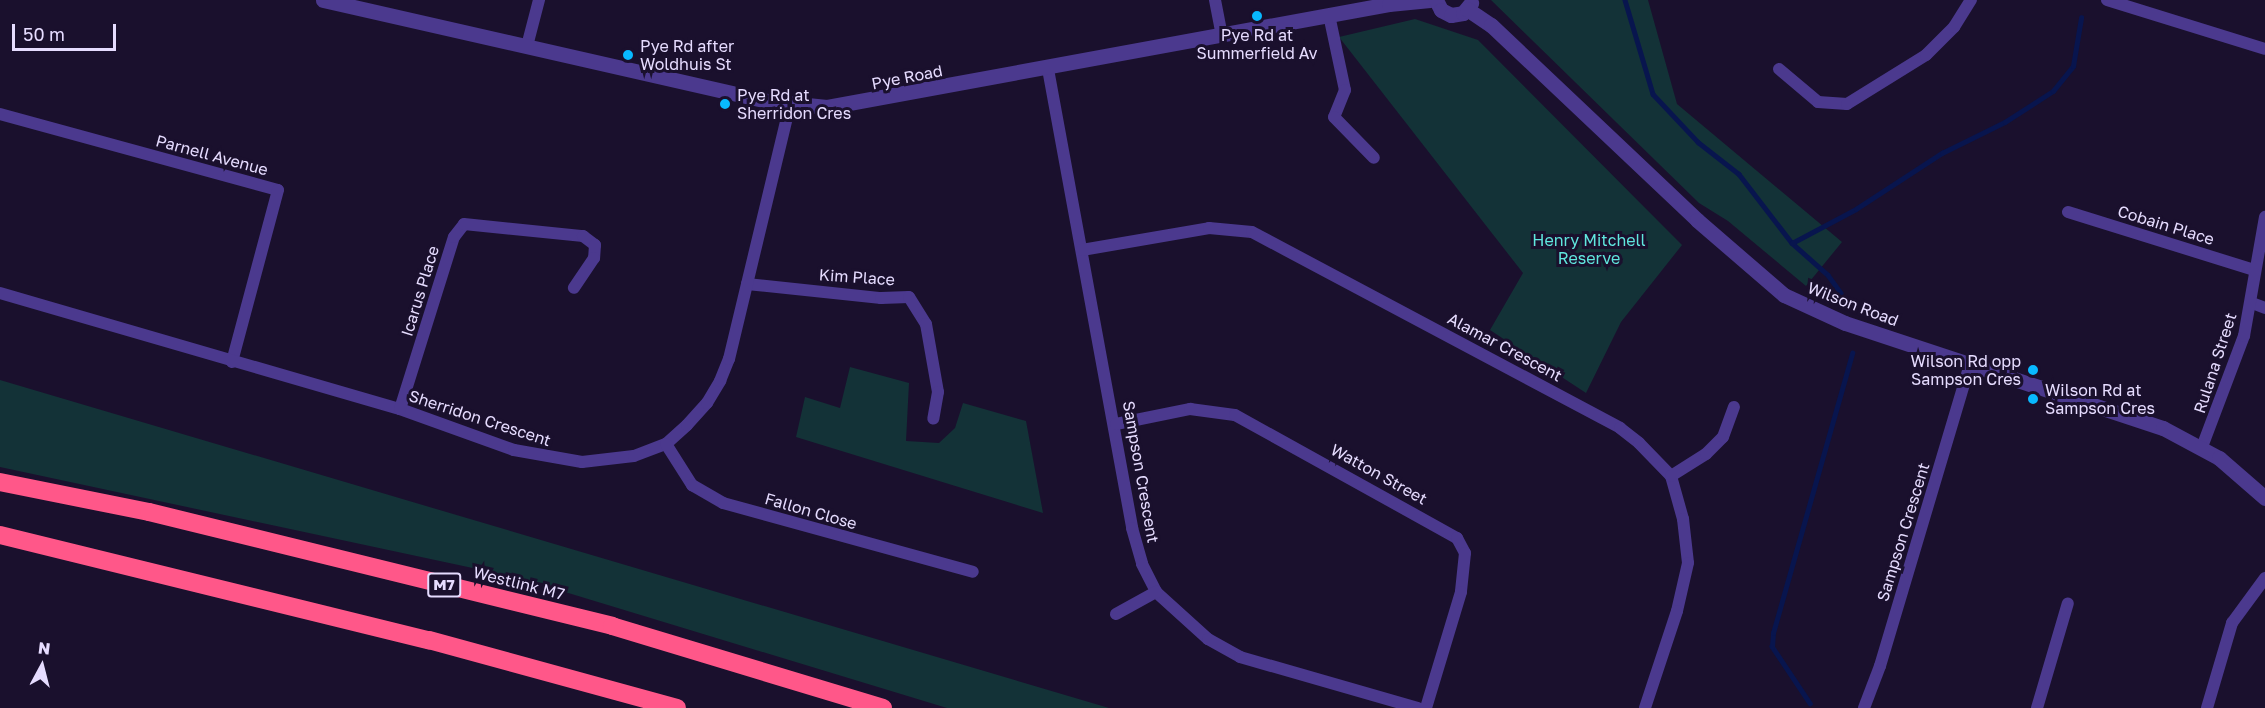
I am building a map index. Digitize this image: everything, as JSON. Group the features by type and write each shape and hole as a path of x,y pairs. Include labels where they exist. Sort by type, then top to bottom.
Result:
{"highway":[{"name":"Westlink M7","path":"0,482 149,512 612,626 883,708"},
{"path":"0,535 429,640 677,708"}],"street":[{"name":"Pye Road","path":"322,0 790,105 847,105 1329,15 1430,0"},
{"path":"527,46 539,0"},
{"path":"1215,0 1222,35"},
{"path":"1436,0 1441,10 1451,15 1469,5"},
{"path":"1779,69 1818,102 1847,104 1921,59 1954,27 1971,0"},
{"path":"2108,0 2265,49"},
{"name":"Wilson Road","path":"1469,5 1697,220 1784,295 1845,323 2139,419 2202,447 2265,498"},
{"path":"1329,15 1345,90 1334,117 1374,158"},
{"name":"Sampson Crescent","path":"1048,69 1116,424 1132,528 1142,564 1156,592 1208,639 1240,657 1418,708"},
{"name":"Sherridon Crescent","path":"0,293 400,409 514,450 552,460 608,461 666,444 707,403 720,381 747,284 790,105"},
{"name":"Parnell Avenue","path":"0,114 278,190 232,362"},
{"name":"Cobain Place","path":"2068,212 2254,270"},
{"name":"Rulana Street","path":"2202,447 2219,408 2252,303 2254,270 2265,217"},
{"name":"Icarus Place","path":"400,409 454,237 464,224 583,236 595,244 594,258 574,288"},
{"name":"Alamar Crescent","path":"1082,250 1209,228 1252,232 1620,428 1671,476"},
{"name":"Kim Place","path":"747,284 881,298 909,297 926,324 938,392 933,419"},
{"path":"2252,303 2265,308"},
{"name":"Sampson Crescent","path":"1864,708 1970,364"},
{"path":"1645,708 1677,611 1688,563 1683,519 1671,476 1706,454 1723,437 1734,407"},
{"name":"Watton Street","path":"1116,424 1191,409 1235,415 1457,538 1465,553 1461,592 1426,708"},
{"name":"Fallon Close","path":"666,444 692,484 723,503 973,572"},
{"path":"2207,708 2232,623 2265,578"},
{"path":"1116,614 1156,592"},
{"path":"2037,708 2068,603"}],"green space":[{"path":"1491,0 1648,0 1677,104 1842,242 1806,286 1728,221 1699,203"},
{"name":"Henry Mitchell Reserve","path":"1415,19 1478,40 1682,245 1621,322 1586,393 1490,330 1523,273 1339,37"},
{"path":"850,367 909,383 906,441 939,443 955,428 963,403 1026,421 1043,513 796,437 805,397 840,408"},
{"path":"0,380 1109,708 947,708 519,578 0,467"}],"waterway":[{"path":"1625,0 1653,94 1698,142 1739,174 1792,243 1828,275 1841,293"},
{"path":"1792,243 1856,209 1942,153 2005,122 2053,91 2073,66 2081,18"},
{"path":"1810,704 1772,647 1773,633 1852,353"}],"place":[{"name":"Pye Rd at Summerfield Av","path":"1257,16"},
{"name":"Pye Rd after Woldhuis St","path":"628,55"},
{"name":"Pye Rd at Sherridon Cres","path":"725,104"},
{"name":"Wilson Rd opp Sampson Cres","path":"2033,370"},
{"name":"Wilson Rd at Sampson Cres","path":"2033,399"}]}
